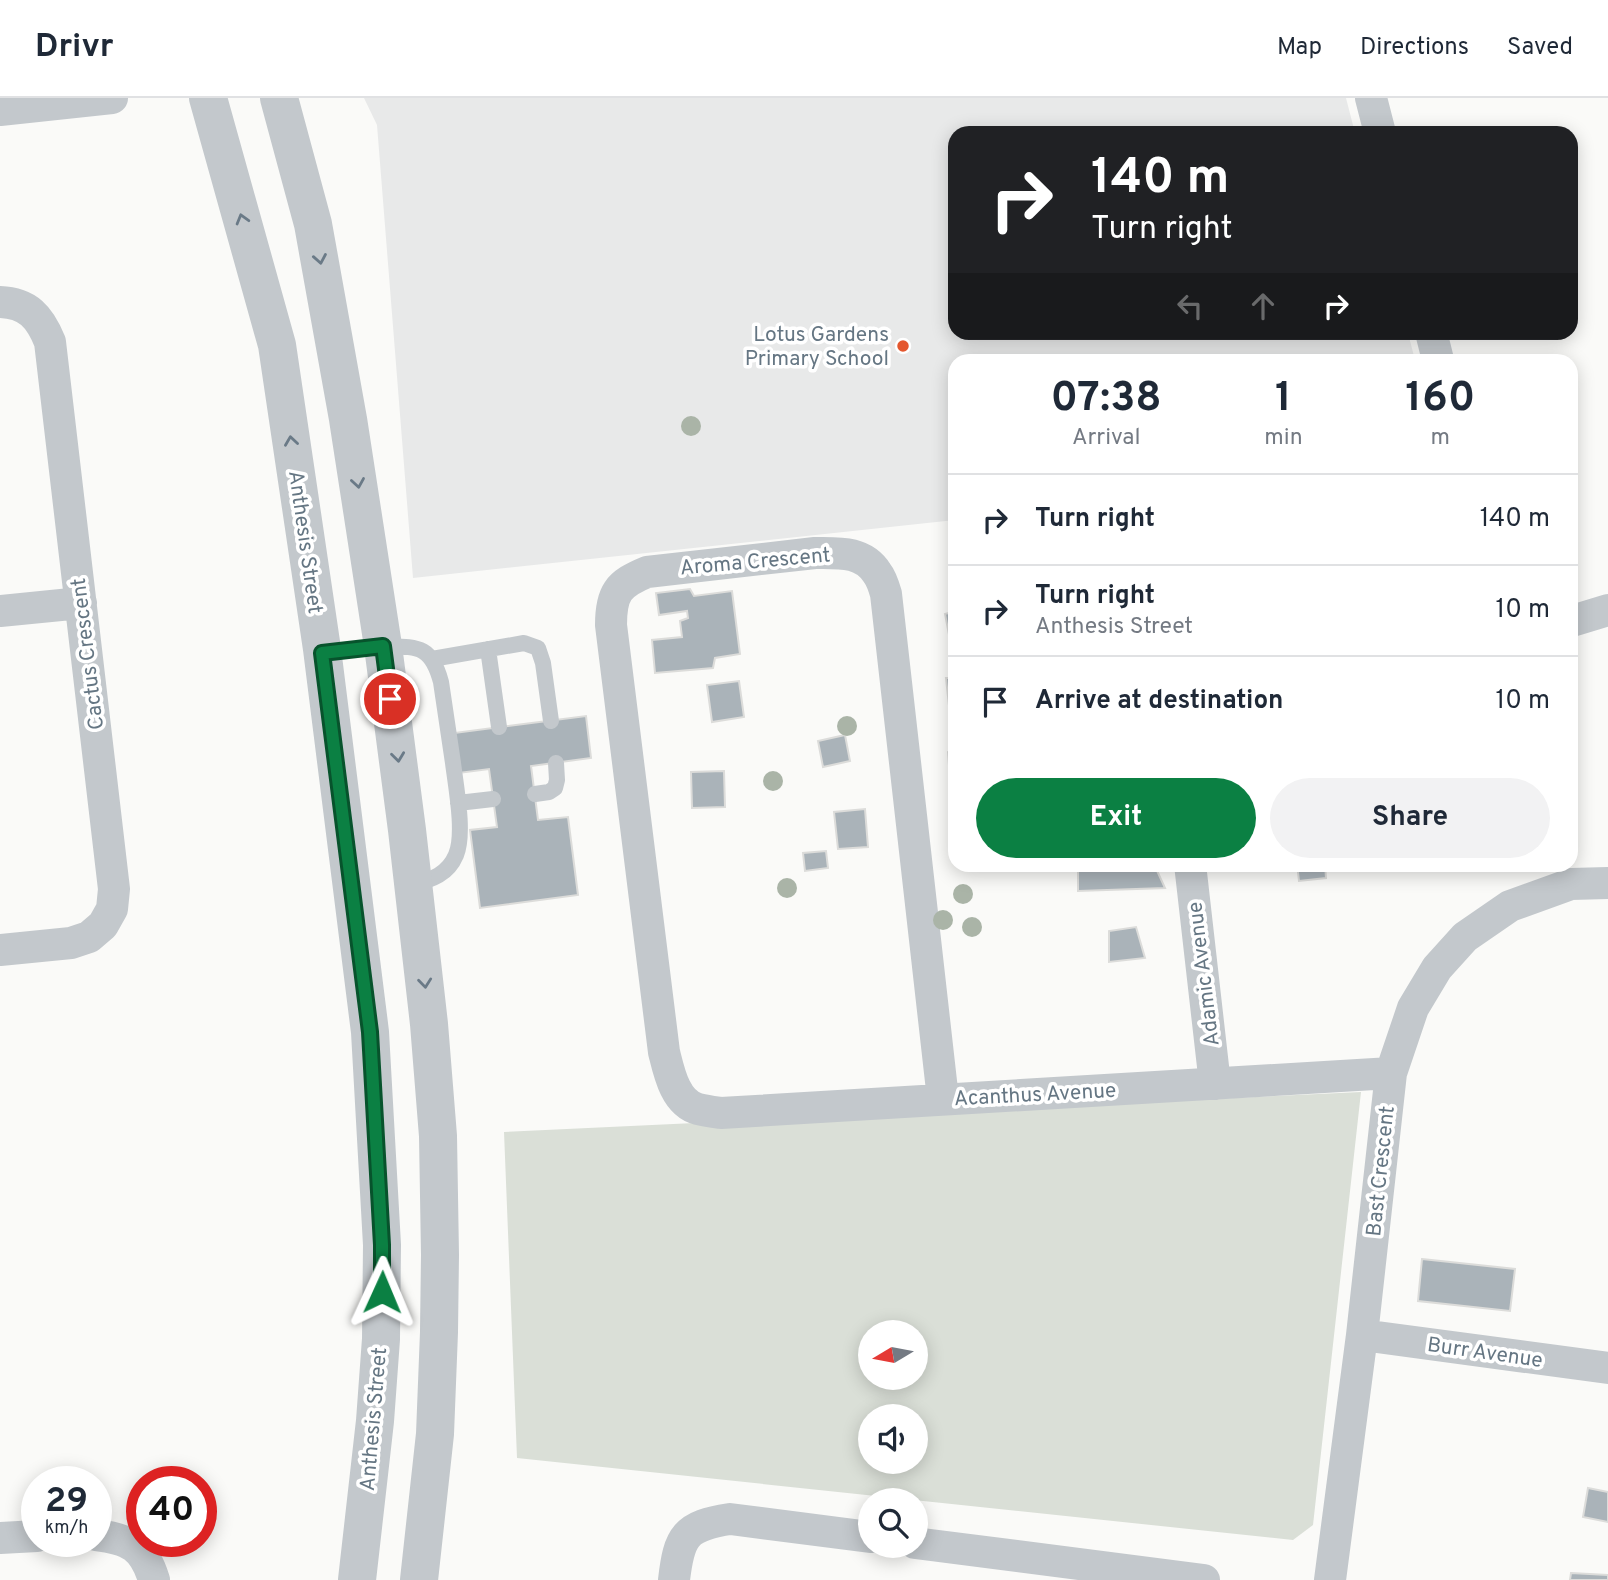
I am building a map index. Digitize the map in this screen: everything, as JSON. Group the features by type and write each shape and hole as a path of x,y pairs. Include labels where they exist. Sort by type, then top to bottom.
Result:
{"street":[{"path":"0,110 112,98"},
{"name":"Anthesis Street","path":"208,98 277,345 322,653 370,1032 382,1245 381,1339 357,1580"},
{"path":"279,98 313,224 348,419 383,646 429,1024 436,1101 439,1332 435,1434 419,1580"},
{"path":"1371,98 1378,126"},
{"name":"Cactus Crescent","path":"0,302 14,302 31,312 43,324 50,342 114,889 111,909 103,925 89,937 71,943 0,950"},
{"name":"Aroma Crescent","path":"682,1100 670,1077 664,1052 611,607 619,589 632,578 647,572 829,553 864,558 878,573 886,594 943,1099"},
{"path":"0,611 81,603"},
{"path":"1578,619 1608,610"},
{"path":"322,653 383,646"},
{"name":"Adamic Avenue","path":"1191,872 1215,1084"},
{"name":"Bast Crescent","path":"1330,1580 1362,1335 1391,1073 1413,1008 1437,968 1465,937 1510,906 1568,874 1608,883"},
{"name":"Acanthus Avenue","path":"682,1100 695,1109 722,1113 1391,1073"},
{"name":"Burr Avenue","path":"1362,1335 1608,1368"},
{"path":"674,1580 677,1556 683,1539 696,1527 714,1522 730,1519 858,1535"},
{"path":"0,1538 21,1537"},
{"path":"112,1537 135,1546 148,1561 154,1580"},
{"path":"928,1546 1013,1568 1204,1580"}],"lane":[{"path":"432,659 524,643 538,648 543,663 551,721"},
{"path":"383,646 416,647 432,659 438,668 458,803 460,832 457,853 449,868 432,880 413,884"},
{"path":"488,649 499,727"},
{"path":"535,794 549,792 555,788 556,763"},
{"path":"458,803 493,799"}],"shaded area":[{"name":"Lotus Gardens Primary School","path":"364,98 1346,98 1353,126 948,126 948,340 1410,340 1413,354 948,354 948,521 413,578 377,125"},
{"path":"1361,1092 1313,1525 1293,1540 928,1501 928,1488 858,1488 858,1494 517,1458 504,1132"}],"building":[{"path":"690,589 694,596 732,591 740,654 715,658 713,668 655,673 652,640 682,637 680,621 688,618 687,611 659,615 656,593"},
{"path":"739,681 744,717 712,722 707,685"},
{"path":"586,716 591,758 531,766 538,820 568,817 578,895 480,908 470,830 497,827 489,769 459,773 454,733"},
{"path":"845,735 850,761 823,767 818,741"},
{"path":"724,771 725,807 692,808 691,772"},
{"path":"865,809 868,847 838,849 834,812"},
{"path":"826,851 828,868 805,871 803,853"},
{"path":"1078,872 1158,872 1165,888 1078,891"},
{"path":"1298,872 1326,872 1326,878 1299,881"},
{"path":"1136,927 1145,958 1109,962 1109,931"},
{"path":"1422,1259 1515,1269 1510,1311 1418,1301"},
{"path":"1588,1488 1608,1492 1608,1522 1583,1517"},
{"path":"1571,1573 1608,1575 1608,1580 1570,1580"}],"place":[{"name":"Lotus Gardens Primary School","path":"903,346"}],"route":[{"path":"382,1292 382,1245 370,1032 322,653 383,646 390,699"}]}
